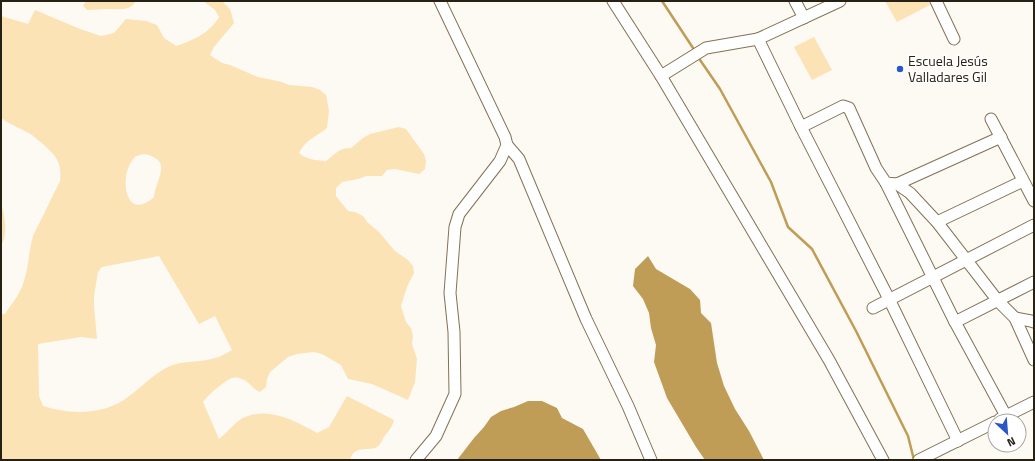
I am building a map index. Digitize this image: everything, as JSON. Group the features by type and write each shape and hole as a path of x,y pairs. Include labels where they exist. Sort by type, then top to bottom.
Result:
{"street":[{"path":"440,1 505,137 507,145 519,159 586,319 628,406 651,460"},
{"path":"613,1 662,76 829,360 883,460"},
{"path":"795,1 804,18"},
{"path":"662,76 706,48 758,39 840,1"},
{"path":"936,1 954,39"},
{"path":"758,39 889,299 958,441"},
{"path":"801,127 843,106 849,108 876,168 891,183 910,193 936,222 998,301 1015,318 1034,360"},
{"path":"991,119 1002,137 1034,202"},
{"path":"891,183 1002,137"},
{"path":"416,460 436,436 455,394 454,332 450,293 455,227 459,214 500,161 507,145"},
{"path":"936,222 1023,181"},
{"path":"891,183 996,413"},
{"path":"873,308 1033,228"},
{"path":"955,322 1034,282"},
{"path":"1015,318 1034,322"},
{"path":"1011,413 1034,402"},
{"path":"919,460 937,455 958,441 987,425"}],"shaded area":[{"path":"86,1 136,1 130,7 123,9 87,10 83,6"},
{"path":"203,1 222,1 230,9 234,23 214,47 210,55 222,63 258,77 289,85 312,87 320,90 326,95 329,111 327,128 305,144 299,153 311,159 326,161 340,150 351,148 370,134 399,127 406,129 424,154 426,161 425,169 419,174 395,169 387,170 382,176 366,176 342,182 336,188 336,196 348,211 355,212 363,216 395,251 408,260 413,266 414,273 407,287 401,306 406,322 411,328 413,336 412,344 417,359 415,382 408,400 372,384 348,379 341,365 322,354 314,352 297,354 288,357 270,372 266,387 260,392 245,380 234,378 221,384 205,399 203,402 219,439 243,418 262,414 281,416 317,433 329,427 347,396 394,420 391,428 379,445 375,448 363,449 355,452 350,460 1,460 1,314 5,314 22,287 33,236 60,181 60,169 58,161 49,149 32,135 1,118 1,16 28,24 35,10 101,36 114,33 126,19 146,21 157,25 164,38 176,46 200,36 211,28 219,17 215,10","holes":["144,154 153,157 158,161 161,165 161,171 154,197 144,204 136,204 130,200 127,193 127,174 130,164 135,157","159,256 199,324 215,316 232,350 210,360 181,363 170,366 153,376 128,397 109,407 87,412 76,412 43,406 39,396 38,344 81,337 97,339 94,296 98,272 102,267"]},
{"path":"885,1 928,1 930,5 897,22"},
{"path":"814,37 832,70 812,80 794,47"},
{"path":"1,204 5,219 5,236 1,246"},
{"path":"648,256 656,269 690,289 700,300 701,313 711,323 717,363 724,386 735,409 749,431 764,460 705,460 667,398 654,362 656,345 651,328 649,313 643,299 633,286 635,269"},
{"path":"528,401 542,401 557,408 562,418 583,429 601,460 457,460 491,417 501,411"}],"waterway":[{"path":"662,1 695,51"},
{"path":"698,57 720,89 771,182 788,227 812,249 856,331 908,436 914,460"}],"place":[{"name":"Escuela Jesús Valladares Gil","path":"900,69"}]}
